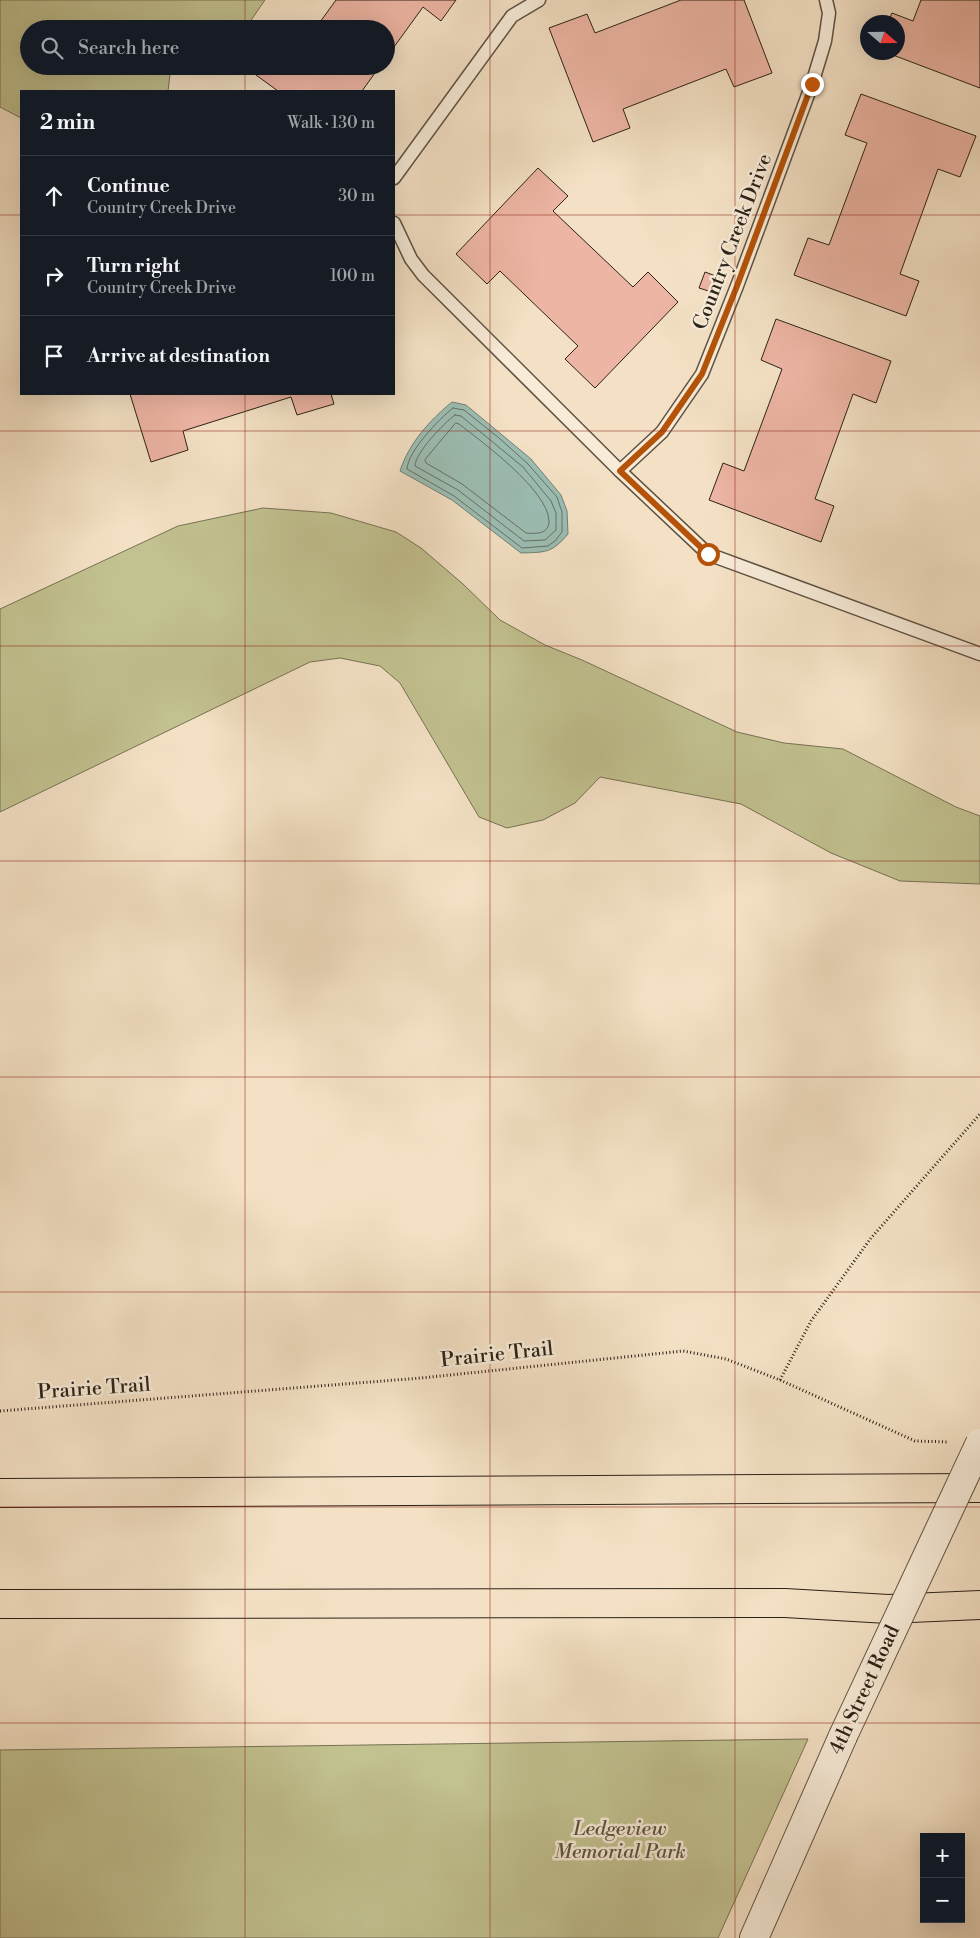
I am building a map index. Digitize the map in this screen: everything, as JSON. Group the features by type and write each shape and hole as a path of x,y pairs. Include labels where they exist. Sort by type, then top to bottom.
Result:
{"highway":[{"path":"0,1493 980,1488"},
{"path":"0,1604 785,1603 888,1608 980,1605"}],"street":[{"name":"4th Street Road","path":"754,1938 843,1736 980,1443"}],"lane":[{"path":"395,177 512,16 538,0"},
{"name":"Country Creek Drive","path":"620,471 662,432 702,374 737,286 812,84 830,13 826,0"},
{"path":"395,225 411,259 423,275 620,471 708,554 980,654"}],"path":[{"path":"780,1380 811,1321 871,1238 980,1114"},
{"name":"Prairie Trail","path":"0,1411 421,1378 683,1351 726,1358 780,1380 914,1441 952,1442"}],"green space":[{"path":"0,0 265,0 251,20 20,20 20,75 170,75 168,90 20,90 20,117 0,107"},
{"path":"263,508 331,513 396,532 421,548 463,584 500,620 545,645 582,660 737,732 784,743 843,749 956,807 980,816 980,884 900,881 831,853 741,804 600,777 575,803 543,820 507,828 479,817 400,683 380,666 340,658 310,662 0,812 0,609 178,526"},
{"name":"Ledgeview Memorial Park","path":"808,1739 718,1938 0,1938 0,1750"}],"water":[{"path":"452,402 466,405 531,459 561,495 567,511 568,534 552,549 542,552 521,553 452,500 400,471 409,451 421,433"}],"building":[{"path":"336,0 456,0 441,21 423,7 395,46 395,20 322,20"},
{"path":"681,0 744,0 772,73 734,87 726,69 623,109 630,128 593,142 549,28 587,14 595,33"},
{"path":"921,0 980,0 980,88 905,60 905,18 913,21"},
{"path":"256,75 374,75 363,90 277,90"},
{"path":"861,94 976,136 960,177 938,169 900,274 919,281 906,316 794,275 808,238 829,245 867,143 845,135"},
{"path":"538,168 568,196 553,211 633,287 648,272 678,302 595,388 565,359 578,346 500,271 487,284 456,254"},
{"path":"705,272 721,278 715,293 699,288"},
{"path":"776,319 891,361 876,403 853,394 815,499 834,506 821,542 709,500 723,463 744,471 782,369 761,360"},
{"path":"130,395 331,395 334,404 297,415 291,397 183,431 188,450 151,462"}],"route":[{"path":"708,554 620,471 662,432 702,374 737,286 812,84"}]}
